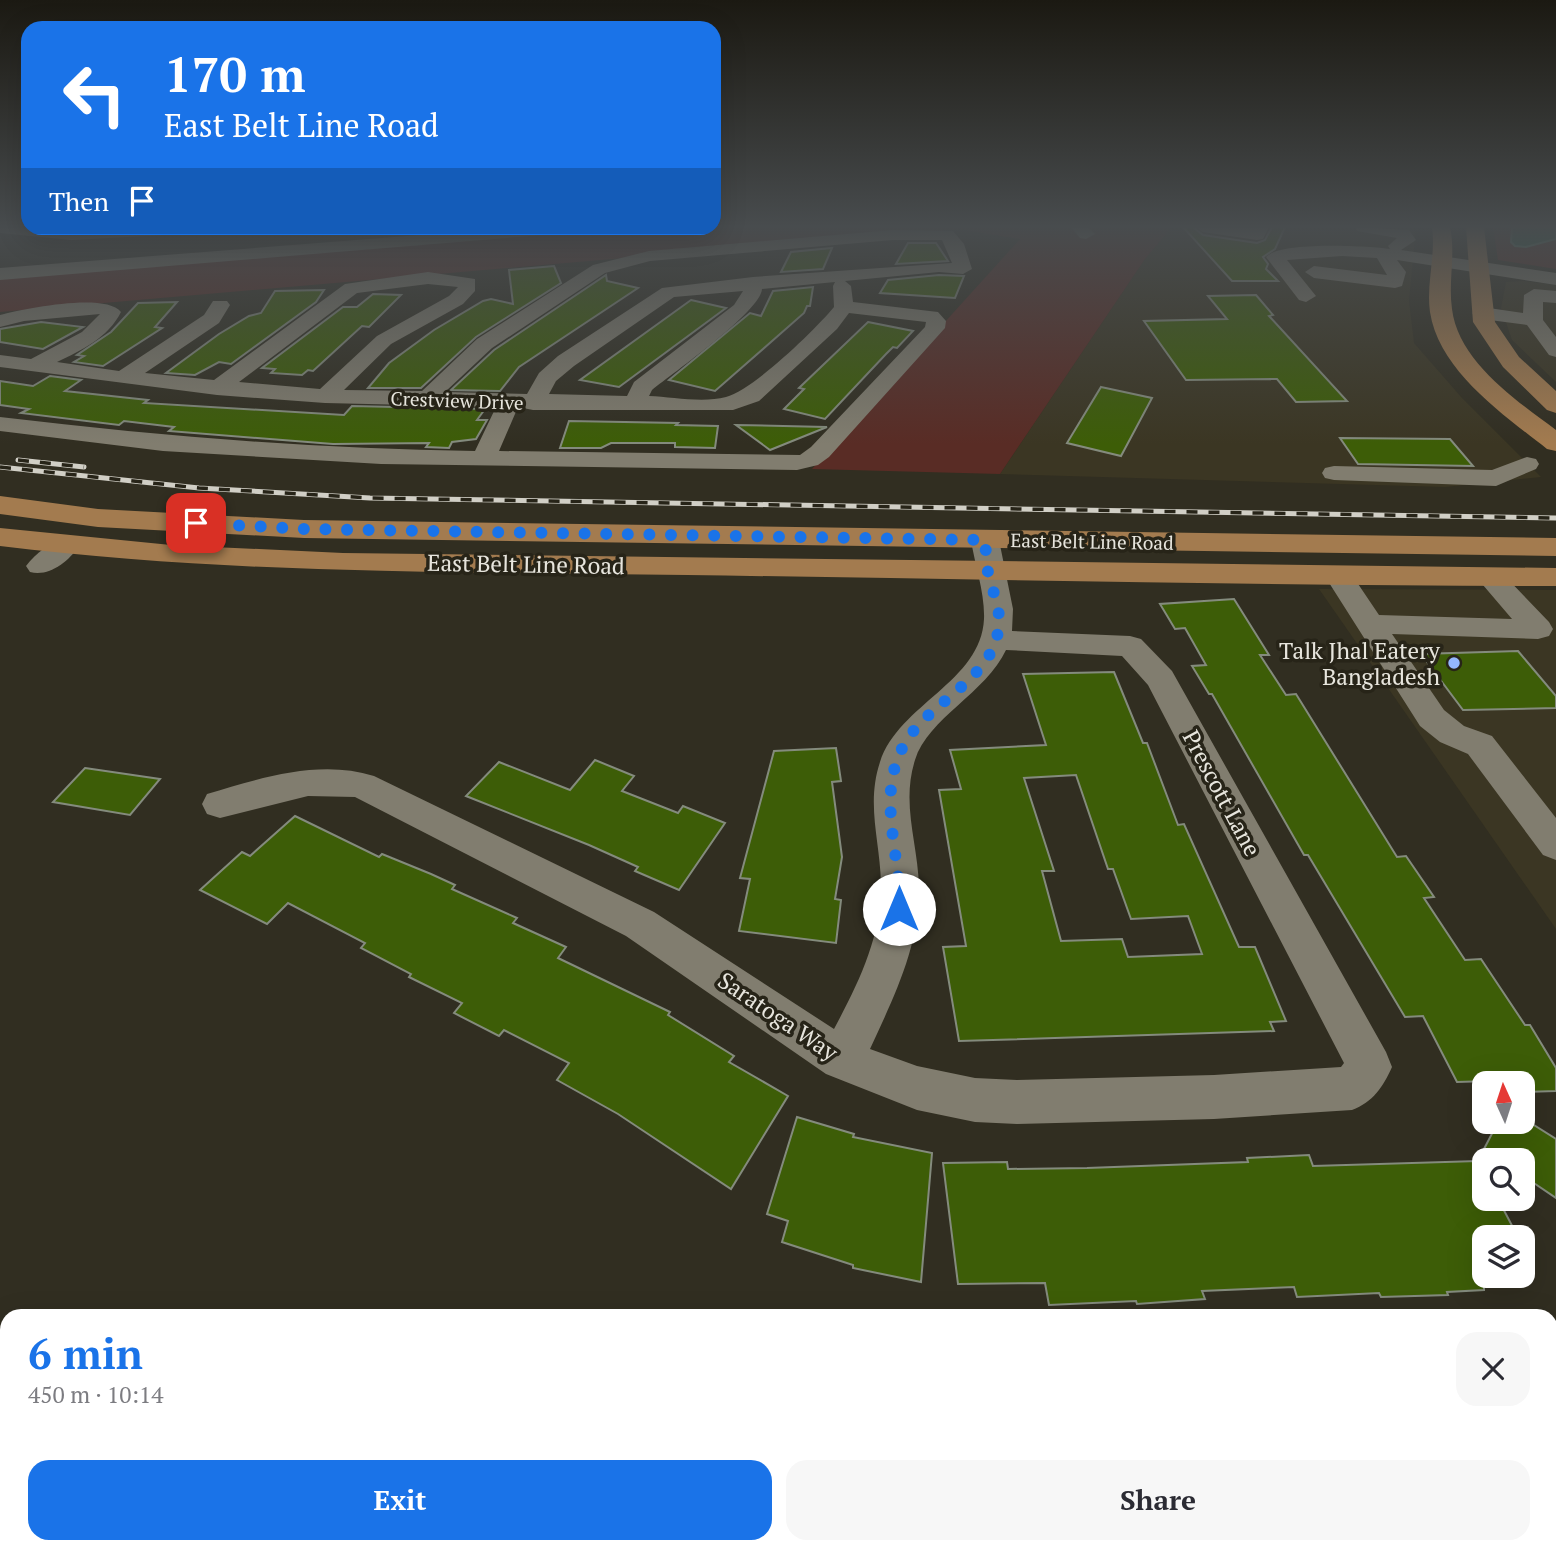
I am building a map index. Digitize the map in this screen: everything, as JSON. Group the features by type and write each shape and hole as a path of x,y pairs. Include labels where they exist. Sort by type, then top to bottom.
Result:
{"main road":[{"path":"1441,300 1441,313 1453,341 1472,368 1505,403 1556,443"},
{"path":"1481,300 1482,313 1495,341 1520,371 1556,405"},
{"path":"1472,368 1520,371"},
{"name":"East Belt Line Road","path":"0,505 98,518 304,529 986,556 1340,578 1556,578"},
{"path":"65,546 98,518"},
{"name":"East Belt Line Road","path":"0,537 65,546 349,562 986,556 1321,545 1556,547"},
{"path":"1321,545 1340,578"}],"street":[{"path":"216,388 336,300"},
{"path":"325,396 384,340 457,300"},
{"path":"427,400 452,368 477,348 553,300"},
{"path":"533,403 547,378 566,361 658,300"},
{"path":"635,404 642,387 741,309 749,300"},
{"path":"0,424 254,451 483,459 778,464 809,460 935,328 936,321 931,316 844,307 844,300"},
{"path":"1534,300 1533,320 1556,351"},
{"path":"123,378 212,319 220,305"},
{"name":"Crestview Drive","path":"0,361 123,378 325,396 533,403 725,405 740,402 830,325 844,307"},
{"path":"0,321 23,314 93,308 104,308 111,312 107,320 92,333 33,366"},
{"path":"1482,313 1533,320"},
{"path":"1520,371 1556,371"},
{"path":"483,459 509,402"},
{"path":"1334,473 1496,478 1527,464"},
{"path":"40,566 65,546"},
{"path":"842,1059 867,1008 893,941 900,883 892,836 890,796 904,744 981,668 995,639 999,620 986,556"},
{"path":"1340,578 1432,718 1452,734 1480,745 1556,845"},
{"path":"1491,578 1550,635"},
{"path":"1371,624 1550,635"},
{"name":"Prescott Lane","path":"995,639 1024,643 1130,646 1148,661 1161,679 1370,1067"},
{"name":"Saratoga Way","path":"220,804 300,783 339,780 362,785 640,924 842,1059 917,1088 975,1100 1017,1102 1214,1097 1352,1088 1370,1067"}],"shaded area":[{"path":"0,300 144,300 0,312"},
{"path":"965,300 1118,300 1000,474 812,469"},
{"path":"1118,300 1409,300 1414,343 1462,398 1541,477 1445,487 1000,474"},
{"path":"1503,300 1556,300 1556,382 1512,340 1501,308"},
{"path":"1319,589 1556,590 1556,929"}],"building":[{"path":"270,300 318,300 231,364 219,362 195,375 166,373 219,334 249,316 261,313"},
{"path":"366,300 396,300 369,327 362,326 313,371 308,370 302,375 271,373 275,369 262,368 343,307 357,307"},
{"path":"493,300 513,304 512,300 535,300 476,337 421,388 368,388 389,363 434,330 483,301"},
{"path":"569,300 621,300 519,367 500,391 451,390 494,350"},
{"path":"691,300 726,308 619,387 580,380"},
{"path":"769,300 811,300 804,313 715,391 669,380 750,313 761,316"},
{"path":"1211,300 1260,300 1273,315 1269,316 1347,401 1296,402 1277,379 1186,380 1144,321 1227,319"},
{"path":"177,302 155,327 162,328 103,366 74,362 84,356 77,355 111,332 138,303"},
{"path":"41,322 83,327 43,349 0,342 0,329"},
{"path":"868,322 913,331 897,348 893,347 886,354 825,419 784,409 804,389 799,388"},
{"path":"50,376 81,380 65,391 148,400 144,403 344,415 352,406 485,409 477,420 487,420 476,439 452,442 449,448 426,447 429,443 333,444 169,431 174,427 124,421 119,425 21,413 29,409 0,405 0,381 33,386"},
{"path":"1101,387 1152,398 1121,456 1067,443"},
{"path":"569,421 718,426 715,448 675,447 675,443 611,443 601,448 560,448"},
{"path":"736,425 827,427 770,450"},
{"path":"1340,438 1450,439 1473,466 1358,464"},
{"path":"1234,599 1269,655 1260,655 1286,695 1296,694 1397,857 1406,856 1434,897 1424,898 1465,960 1481,959 1525,1025 1530,1025 1556,1068 1556,1091 1535,1092 1535,1071 1472,1071 1472,1082 1457,1082 1423,1016 1405,1017 1308,855 1304,855 1212,694 1209,694 1192,666 1206,665 1185,628 1175,629 1160,604"},
{"path":"1518,651 1556,696 1556,708 1463,710 1421,654"},
{"path":"1114,672 1143,743 1147,743 1178,825 1184,824 1239,947 1255,947 1286,1021 1270,1022 1274,1031 959,1041 943,947 966,946 939,790 961,789 950,750 1046,745 1023,674","holes":["1076,775 1108,869 1113,869 1131,919 1188,916 1202,954 1128,957 1122,939 1061,941 1042,871 1054,871 1024,778"]},
{"path":"836,748 841,781 832,782 842,857 835,899 841,900 836,943 739,931 750,879 740,878 774,751"},
{"path":"595,760 634,776 622,791 678,813 683,806 725,823 679,890 635,871 638,867 589,845 466,796 499,762 570,790"},
{"path":"85,768 160,779 130,815 53,802"},
{"path":"295,816 379,857 382,854 455,885 452,889 517,918 513,923 566,947 558,958 670,1012 668,1015 734,1056 729,1062 788,1096 731,1189 618,1114 557,1080 569,1063 504,1030 499,1036 454,1013 462,1003 409,977 411,974 361,948 365,943 288,903 267,924 200,890 242,852 250,856"},
{"path":"797,1117 854,1134 853,1137 932,1153 921,1282 853,1268 853,1265 782,1242 788,1221 767,1214"},
{"path":"1535,1126 1556,1139 1556,1198 1535,1184 1535,1148 1485,1148 1492,1134 1535,1134"},
{"path":"1309,1155 1313,1166 1472,1161 1472,1211 1504,1211 1512,1225 1472,1225 1472,1288 1484,1290 1447,1292 1448,1295 1381,1297 1379,1293 1297,1297 1294,1287 1202,1291 1205,1299 1137,1304 1136,1301 1049,1305 1045,1283 958,1284 943,1163 1007,1162 1008,1169 1087,1168 1248,1162 1247,1158"}],"railway":[{"path":"18,460 84,467"},
{"path":"0,467 199,488 370,498 1556,518"}],"place":[{"name":"Talk Jhal Eatery Bangladesh","path":"1454,663"}],"route":[{"path":"196,523 304,529 985,540 988,572 999,620 995,639 981,668 940,705 904,744 893,774 890,796 892,836 900,883 899,909"}]}
